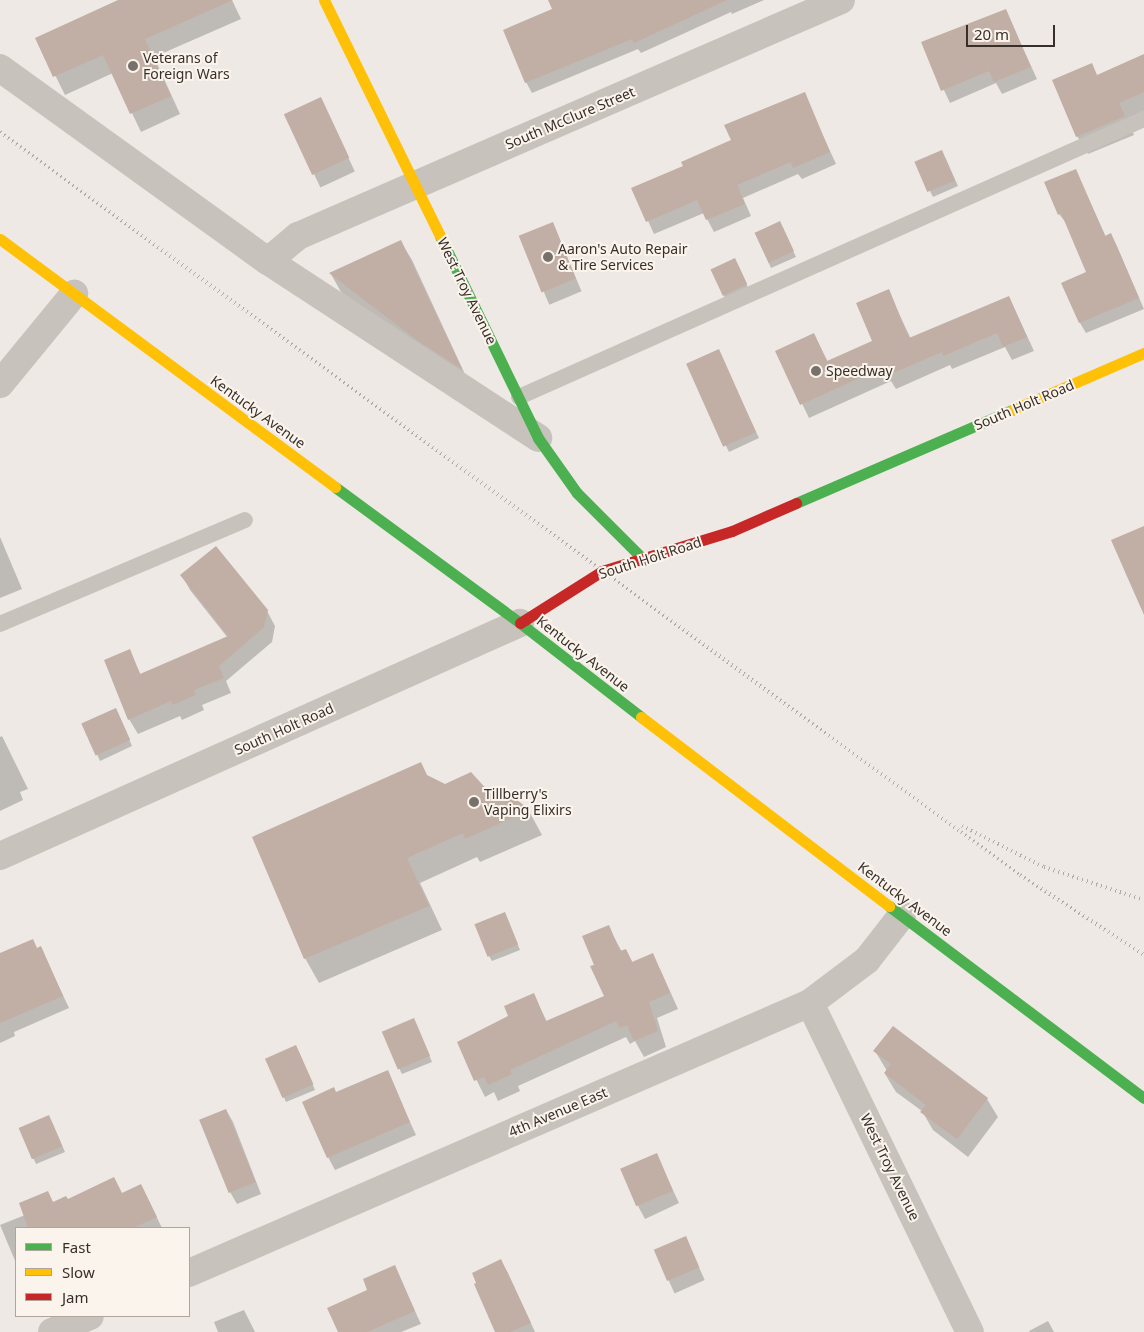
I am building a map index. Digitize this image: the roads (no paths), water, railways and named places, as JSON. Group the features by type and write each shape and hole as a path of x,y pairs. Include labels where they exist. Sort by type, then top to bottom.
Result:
{"main road":[{"name":"West Troy Avenue","path":"324,0 538,438 577,493 644,560"},
{"name":"Kentucky Avenue","path":"0,239 520,623 676,745 1144,1098"},
{"name":"South Holt Road","path":"520,623 602,571 644,560 732,531 1144,353"}],"street":[{"name":"South McClure Street","path":"268,261 298,236 841,0"},
{"path":"0,68 268,261 538,438"},
{"path":"0,384 74,294"},
{"name":"South Holt Road","path":"0,856 520,623"},
{"name":"4th Avenue East","path":"190,1272 810,1003 867,960 902,915"},
{"name":"West Troy Avenue","path":"810,1003 970,1332"},
{"path":"52,1332 88,1317"}],"lane":[{"path":"519,397 1144,120"},
{"path":"0,624 245,520"}],"railway":[{"path":"0,132 1020,875 1144,955"},
{"path":"962,826 1044,867 1144,900"}],"place":[{"name":"Veterans of Foreign Wars","path":"133,66"},
{"name":"Aaron's Auto Repair & Tire Services","path":"548,257"},
{"name":"Speedway","path":"816,371"},
{"name":"Tillberry's Vaping Elixirs","path":"474,802"}]}
